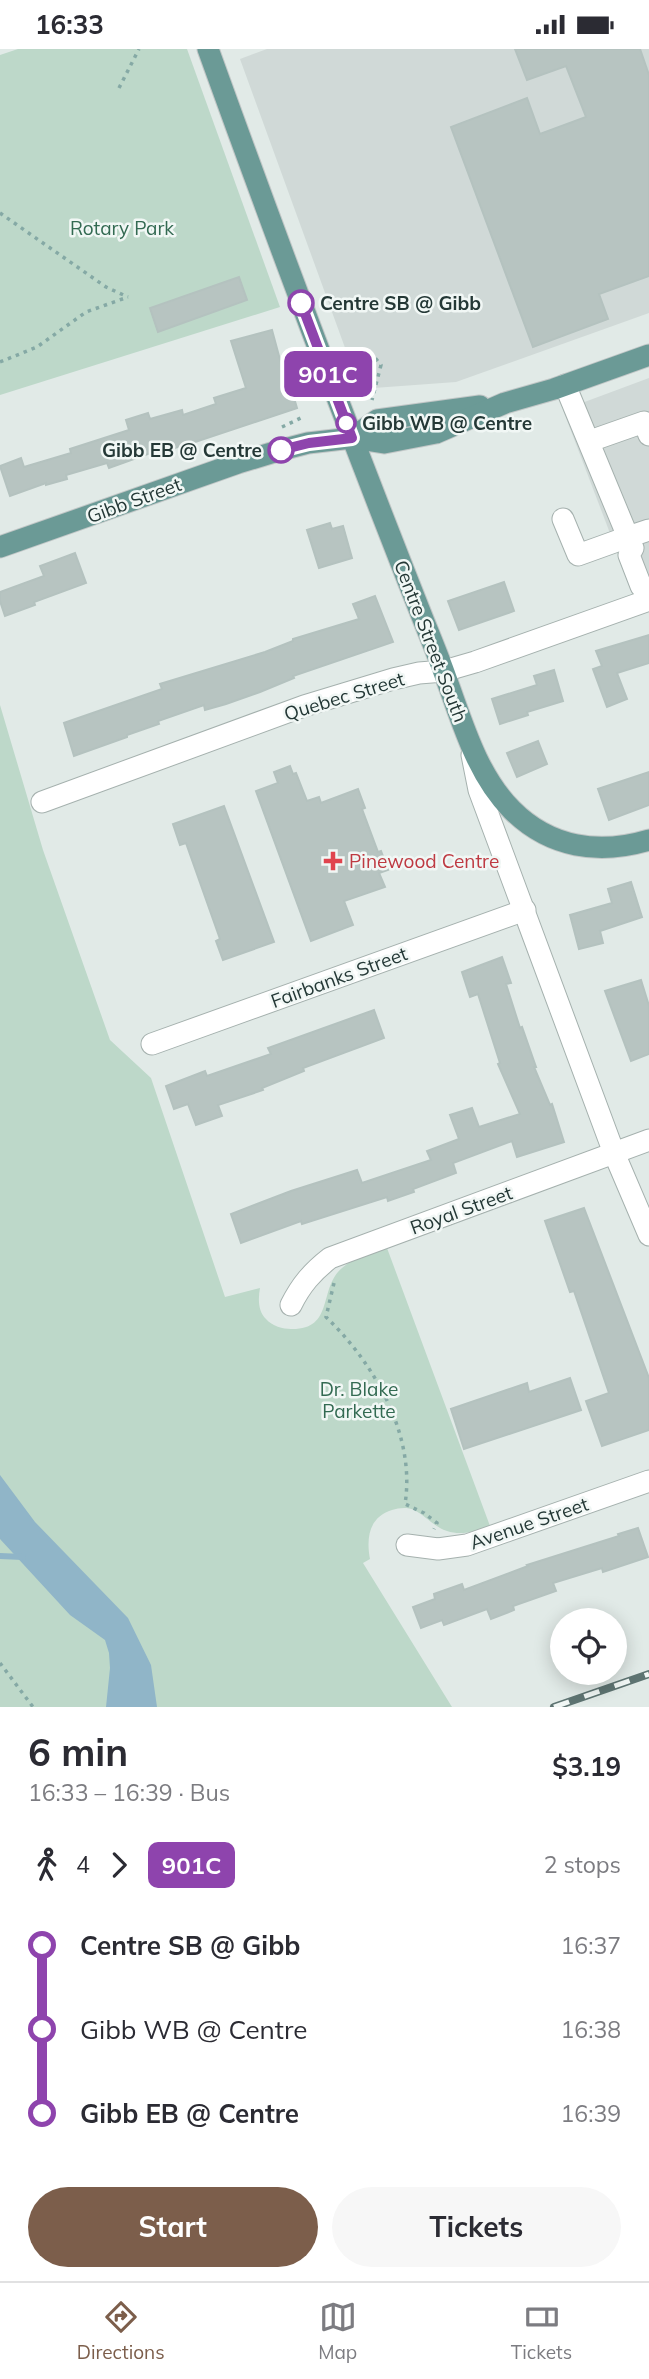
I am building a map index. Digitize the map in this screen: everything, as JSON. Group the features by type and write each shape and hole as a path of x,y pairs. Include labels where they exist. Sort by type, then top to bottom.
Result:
{"main road":[{"name":"Centre Street South","path":"208,49 352,438 444,671 470,745"},
{"name":"Gibb Street","path":"0,547 238,463 309,443 352,438 377,421 505,403 647,361"},
{"path":"470,745 496,791 512,810 534,828 558,841 586,848 608,848 649,840"}],"street":[{"path":"565,385 630,543 629,555 641,586 649,588"},
{"path":"590,441 644,422 649,435"},
{"path":"563,519 578,555 630,543 649,530"},
{"path":"630,543 640,550 649,573"},
{"name":"Quebec Street","path":"42,803 304,706 393,679 475,663 649,600"},
{"name":"Centre Street South","path":"470,745 479,790 614,1153 649,1235"},
{"name":"Fairbanks Street","path":"152,1044 525,910"},
{"name":"Royal Street","path":"291,1304 301,1285 314,1270 330,1258 649,1140"},
{"name":"Avenue Street","path":"416,1546 438,1549 467,1545 649,1481"}],"path":[{"path":"119,88 139,49"},
{"path":"0,213 106,286 128,297 86,312 37,347 0,362"},
{"path":"370,352 381,365 372,404"},
{"path":"314,1270 334,1283 326,1317 354,1348 388,1403 404,1454 405,1504 437,1523 416,1546"},
{"path":"0,1663 33,1707"}],"shaded area":[{"path":"267,49 649,49 649,313 456,382 360,389 240,59"},
{"path":"649,378 649,577 629,583 563,410"}],"green space":[{"name":"Rotary Park","path":"18,49 187,49 280,307 0,395 0,55"},
{"name":"Dr. Blake Parkette","path":"0,705 43,850 110,1040 151,1078 225,1297 260,1288 260,1309 268,1321 291,1329 305,1327 314,1323 320,1315 330,1286 342,1268 358,1258 387,1248 490,1526 458,1533 438,1527 409,1508 392,1510 384,1513 374,1523 369,1536 370,1559 363,1563 452,1707 0,1707"}],"water":[{"path":"0,1475 35,1522 128,1618 151,1665 157,1707 106,1707 110,1668 105,1640 70,1615 0,1539"}],"building":[{"path":"515,49 640,49 649,75 649,276 599,294 608,319 533,347 451,127 527,98 540,134 586,117 566,66 527,80"},
{"path":"239,277 247,300 158,332 150,308"},
{"path":"272,330 286,382 289,381 297,408 192,443 171,449 170,446 109,468 107,463 66,475 67,479 46,483 10,496 0,466 21,458 24,467 71,453 70,449 129,430 126,420 148,413 150,419 182,410 183,415 216,404 214,398 246,388 231,341"},
{"path":"330,523 332,529 343,526 352,558 319,568 307,530"},
{"path":"75,553 86,583 5,616 0,592 44,576 40,566"},
{"path":"504,582 514,611 459,630 448,601"},
{"path":"375,596 393,642 293,676 294,678 226,704 205,710 204,705 158,721 159,724 74,756 64,723 162,689 160,684 265,652 293,639 359,619 353,604"},
{"path":"649,635 649,663 617,673 627,699 607,707 593,669 602,666 596,651"},
{"path":"554,670 563,701 500,724 492,699 537,685 534,676"},
{"path":"538,741 547,764 517,777 507,753"},
{"name":"Pinewood Centre","path":"290,766 293,774 296,773 307,801 319,797 321,803 358,789 365,808 362,809 378,852 381,851 388,870 379,873 385,887 344,901 353,925 311,941 256,791 278,783 274,772"},
{"path":"649,772 649,805 609,820 598,789"},
{"path":"224,806 274,942 223,960 216,941 220,939 186,843 180,845 173,824"},
{"path":"631,882 642,917 600,931 603,943 579,949 570,915 612,903 608,889"},
{"path":"502,957 511,983 506,984 520,1028 522,1027 534,1067 550,1105 552,1104 564,1142 517,1157 512,1141 453,1163 456,1173 413,1189 414,1192 388,1201 387,1197 302,1224 301,1221 241,1243 231,1214 357,1170 362,1183 431,1160 427,1151 459,1139 450,1115 472,1108 479,1127 520,1114 498,1064 500,1063 478,994 470,997 462,972"},
{"path":"641,980 649,1006 649,1054 631,1061 605,991"},
{"path":"374,1010 384,1038 303,1068 304,1071 262,1088 263,1090 218,1105 222,1116 196,1125 188,1104 174,1109 166,1086 205,1071 207,1076 271,1054 268,1048"},
{"path":"584,1208 649,1378 649,1430 602,1446 586,1401 609,1393 574,1291 570,1292 545,1221"},
{"path":"570,1378 581,1410 464,1449 451,1409 527,1383 529,1392"},
{"path":"638,1528 648,1557 603,1572 602,1568 553,1583 556,1591 513,1606 514,1610 491,1619 487,1609 444,1625 442,1620 421,1628 413,1607 435,1599 434,1594 462,1584 464,1590 527,1565"}],"waterway":[{"path":"0,1556 23,1557"}],"railway":[{"path":"554,1707 649,1674"}],"bus line":[{"name":"901C","path":"281,450 309,443 352,438 301,303"}],"place":[{"name":"Centre SB @ Gibb","path":"301,303"},
{"name":"Gibb WB @ Centre","path":"346,423"},
{"name":"Gibb EB @ Centre","path":"281,450"},
{"name":"Pinewood Centre","path":"333,861"}]}
